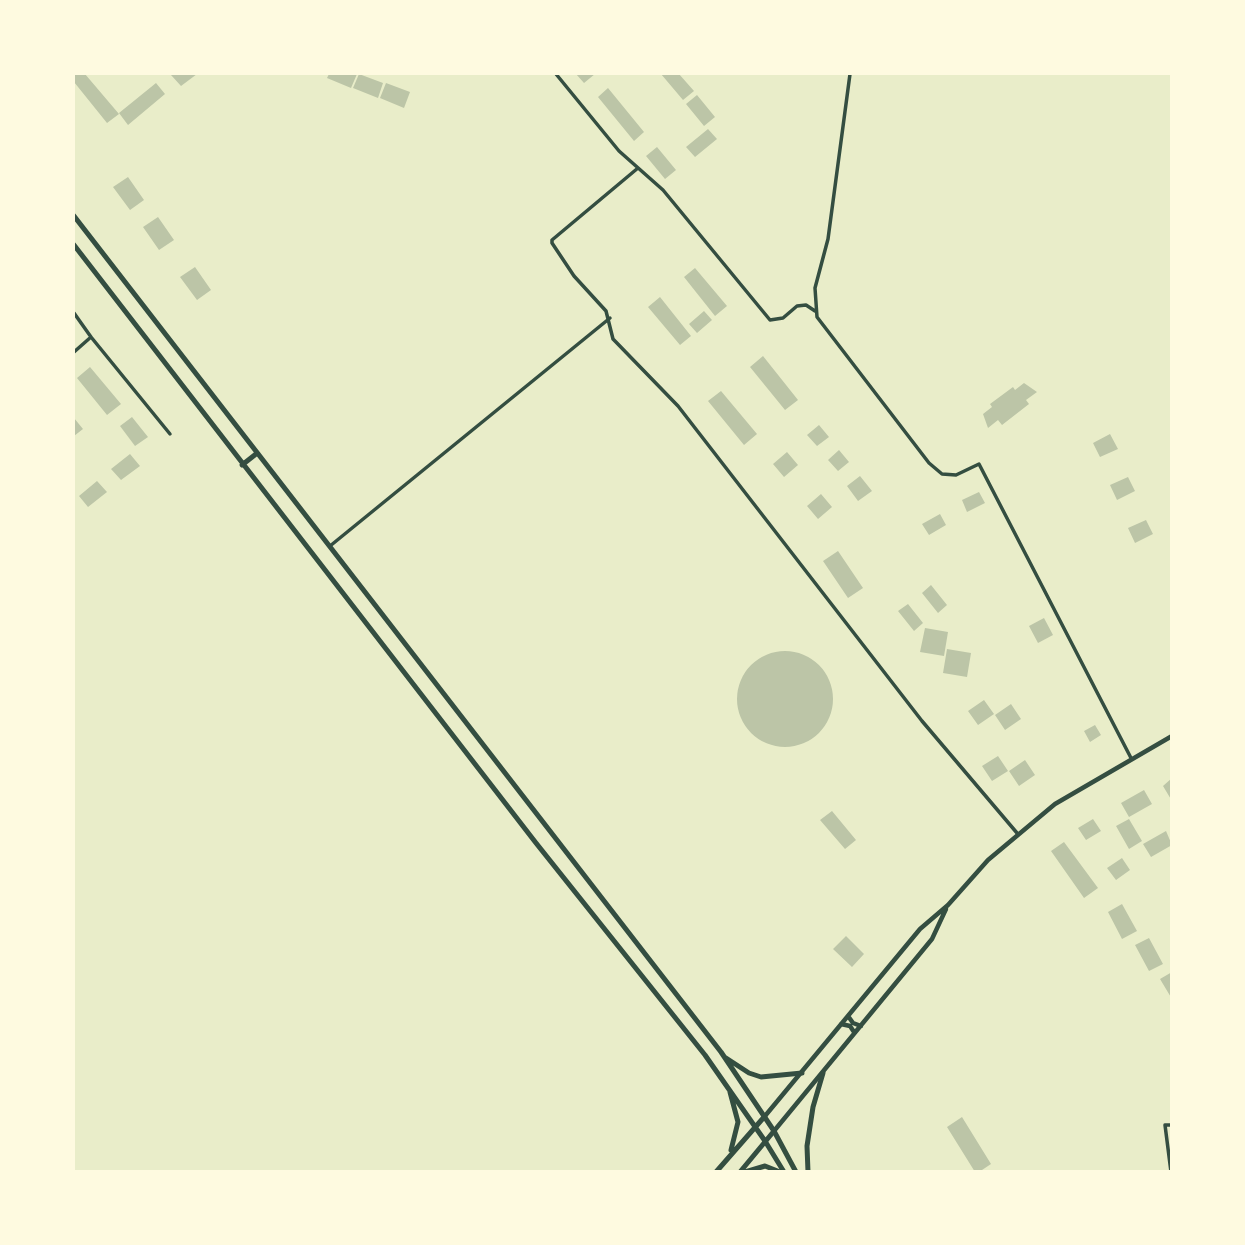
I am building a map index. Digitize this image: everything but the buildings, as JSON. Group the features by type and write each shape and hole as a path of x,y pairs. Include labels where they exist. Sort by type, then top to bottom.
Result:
{"main road":[{"path":"74,216 723,1056 765,1116 796,1171"},
{"path":"74,245 242,465 728,1085 756,1125 782,1171"},
{"path":"242,465 256,454"},
{"path":"716,1171 802,1073 920,929 948,905 968,880 1017,832 1065,797 1171,736"},
{"path":"743,1171 932,939 948,905"},
{"path":"848,1015 853,1023 860,1026"},
{"path":"841,1024 850,1026 855,1033"},
{"path":"723,1056 749,1073 761,1077 802,1073"},
{"path":"808,1171 807,1146 813,1107 823,1073"},
{"path":"728,1085 738,1122 729,1155"},
{"path":"743,1171 765,1166 782,1171"}],"street":[{"path":"556,74 619,151 663,190 770,320 783,318 797,306 806,305 815,310"},
{"path":"850,74 836,185 815,288 815,310 827,333 936,468 949,477 979,464 1131,758"},
{"path":"638,167 552,240 575,276 610,318 613,339 678,406 922,722 1017,832"},
{"path":"74,313 170,433"},
{"path":"328,548 610,318"},
{"path":"74,352 91,337"},
{"path":"1171,1125 1165,1125 1171,1171"}]}
